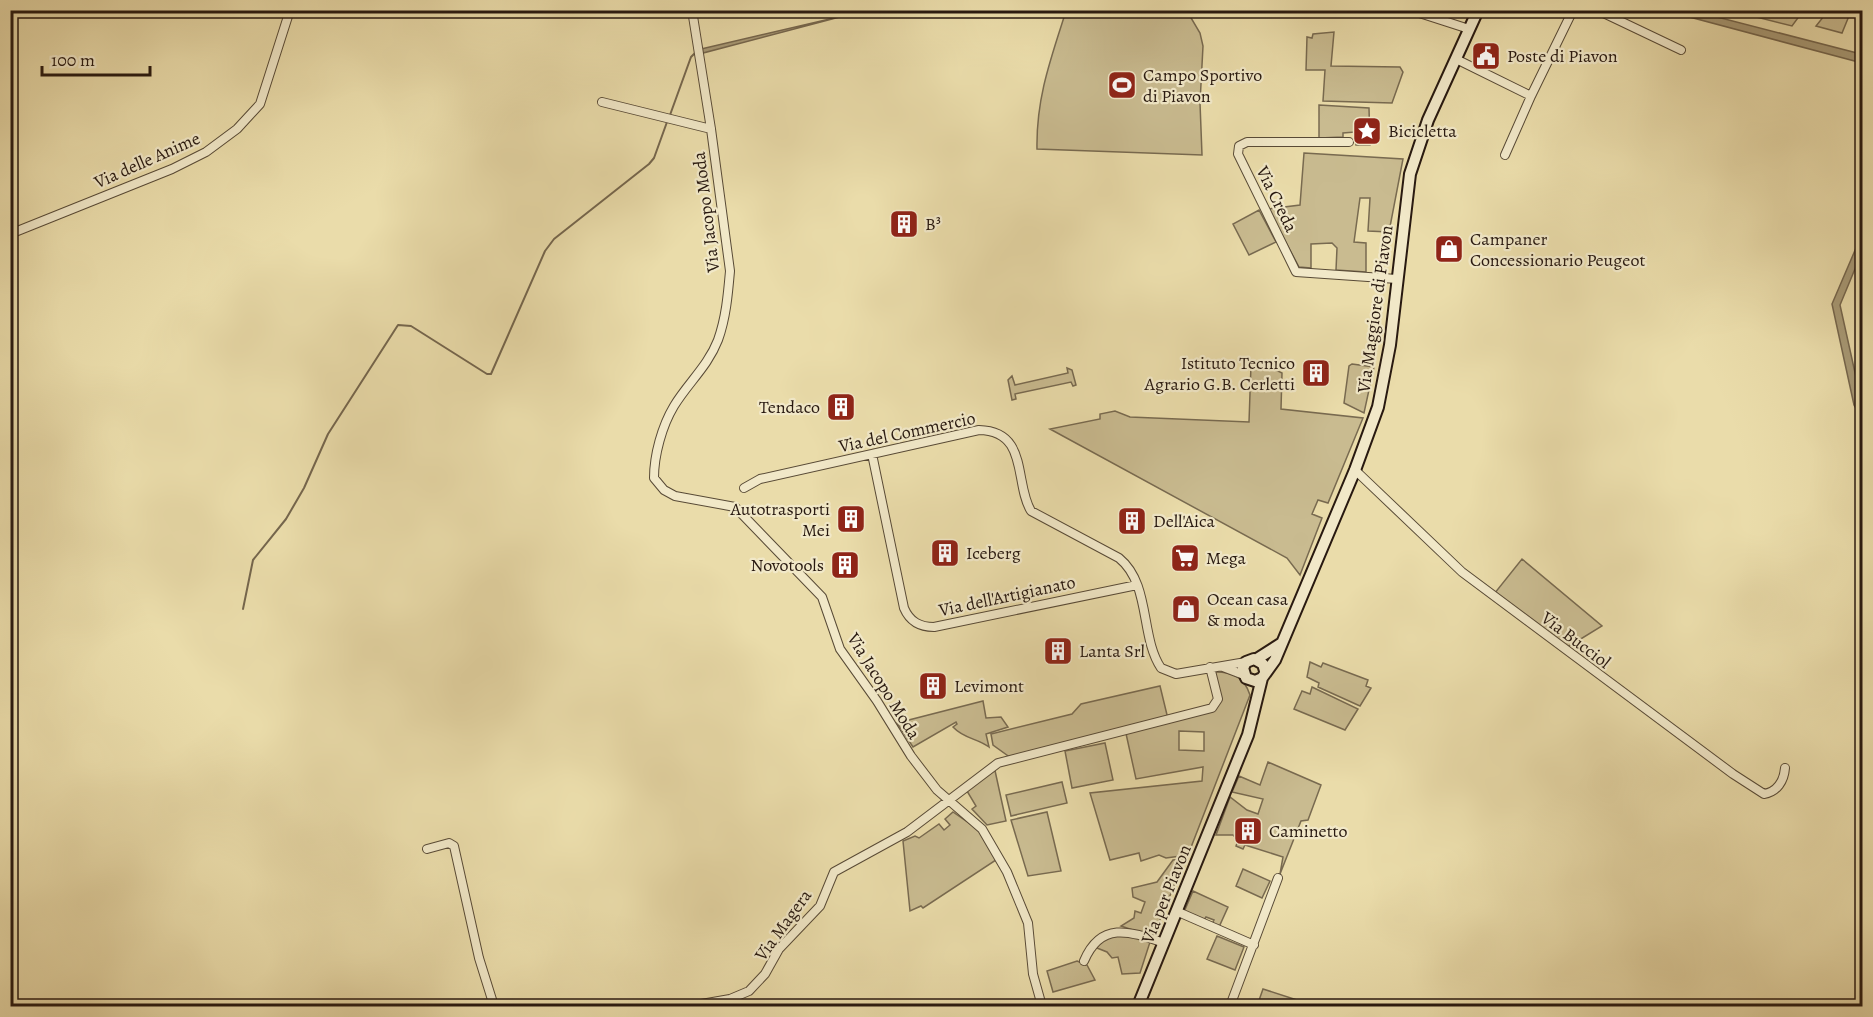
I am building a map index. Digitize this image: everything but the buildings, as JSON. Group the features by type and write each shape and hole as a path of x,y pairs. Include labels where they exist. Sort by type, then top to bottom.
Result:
{"main road":[{"name":"Via Maggiore di Piavon","path":"1256,676 1275,660 1355,470 1384,384 1406,194 1413,166 1428,120 1478,10"},
{"path":"1252,661 1263,664 1256,676 1243,668 1252,661 1282,642"},
{"name":"Via per Piavon","path":"1138,1006 1224,795 1256,708 1256,676"}],"street":[{"name":"Via delle Anime","path":"10,234 172,169 206,152 237,129 260,104 290,10"},
{"name":"Via Jacopo Moda","path":"692,10 730,271 726,313 718,341 706,363 669,416 656,461 654,478 664,490 675,496 735,507 822,597 840,649 877,701 910,756 946,800 982,829 1021,903 1028,923 1033,974 1042,1006"},
{"path":"1410,10 1469,29"},
{"path":"1505,155 1573,10"},
{"path":"1598,10 1682,50"},
{"path":"1456,59 1531,96"},
{"path":"602,102 711,129"},
{"name":"Via Creda","path":"1349,142 1247,142 1239,146 1238,154 1296,272 1397,279"},
{"name":"Via del Commercio","path":"744,488 760,479 979,430 998,434 1007,440 1014,450 1031,511 1119,558 1130,570 1137,585 1161,668 1176,674 1252,661"},
{"name":"Via dell'Artigianato","path":"872,454 904,608 909,618 919,625 934,627 1137,585"},
{"name":"Via Bucciol","path":"1355,470 1462,572 1733,774 1764,794 1773,792 1778,786 1784,776 1785,768"},
{"name":"Via del Commercio","path":"1222,666 1256,676"},
{"path":"946,800 998,763 1011,758 1212,708 1218,699 1210,667"},
{"name":"Via Magera","path":"690,1006 730,999 748,991 765,974 779,949 820,906 834,872 907,832 946,800"},
{"path":"427,849 449,843 454,846 479,958 494,1006"},
{"path":"1230,1006 1278,878"},
{"path":"1176,911 1254,945"},
{"path":"1084,961 1094,942 1112,932 1121,931 1164,943"}],"shaded area":[{"path":"844,11 839,17 832,19 703,53 701,49 834,18"},
{"name":"Campo Sportivo di Piavon","path":"1066,11 1187,11 1200,33 1203,46 1200,103 1202,155 1037,149 1042,95"},
{"path":"1667,11 1694,11 1857,53 1862,55 1862,63"},
{"path":"1733,11 1803,11 1792,26"},
{"path":"1828,11 1851,11 1842,33 1816,26"},
{"path":"1334,32 1331,66 1400,67 1403,72 1392,103 1323,101 1325,70 1306,70 1307,37 1312,38 1313,34"},
{"path":"1319,105 1369,108 1370,145 1356,145 1355,132 1343,133 1343,137 1319,138"},
{"path":"1304,153 1403,159 1389,232 1368,231 1370,198 1360,198 1354,242 1366,243 1366,272 1336,270 1337,248 1332,243 1311,244 1311,268 1299,267 1268,209 1300,205"},
{"path":"1259,210 1276,242 1249,255 1233,224"},
{"path":"1862,234 1862,252 1840,305 1862,404 1862,419 1854,405 1832,304"},
{"path":"1259,362 1282,373 1281,409 1363,418 1328,503 1318,500 1312,514 1322,518 1300,575 1287,558 1050,429 1100,419 1100,414 1115,411 1130,417 1249,422 1251,365"},
{"path":"1352,364 1374,367 1364,413 1344,403 1349,366"},
{"path":"1067,368 1072,370 1076,385 1073,386 1071,382 1015,394 1016,399 1012,400 1008,380 1012,376 1015,385 1068,373"},
{"path":"1522,559 1602,626 1566,648 1494,594"},
{"path":"1310,662 1321,667 1323,663 1368,680 1366,686 1371,688 1360,706 1318,687 1319,683 1307,677"},
{"path":"1212,672 1225,672 1236,676 1244,683 1250,695 1188,855 1166,858 1159,855 1141,861 1139,853 1110,860 1090,793 1202,781 1203,767 1136,779 1125,729 1011,758 993,745 991,734 1072,714 1081,704 1160,686 1168,719 1217,704","holes":["1179,731 1204,732 1204,751 1179,750"]},
{"path":"1312,687 1358,709 1345,730 1294,709 1302,691 1310,694"},
{"path":"983,701 986,718 1001,717 1008,727 986,734 989,747 957,731 953,727 957,724 956,722 913,747 897,723"},
{"path":"1105,743 1113,780 1072,788 1065,751"},
{"path":"1268,762 1321,785 1308,820 1301,821 1280,874 1283,857 1245,845 1243,849 1236,846 1238,840 1233,835 1216,835 1230,797 1247,810 1258,814 1263,799 1232,792 1239,776 1260,785"},
{"path":"994,766 1006,821 987,825 972,809 976,806 964,786"},
{"path":"1062,782 1067,803 1011,816 1006,795"},
{"path":"953,812 979,830 996,860 923,908 921,906 910,911 903,841 915,836 919,838 939,824 944,830 950,825 945,819"},
{"path":"1047,812 1061,871 1028,876 1011,820"},
{"path":"1185,859 1153,937 1121,926 1134,918 1135,911 1141,913 1145,902 1133,897 1132,888 1157,882 1173,860"},
{"path":"1243,869 1270,881 1262,898 1236,886"},
{"path":"1193,891 1228,907 1219,927 1212,924 1214,920 1206,917 1204,920 1184,912"},
{"path":"1107,934 1151,939 1140,973 1122,974 1118,957 1112,958 1107,952 1097,948 1100,938"},
{"path":"1217,936 1244,947 1235,970 1207,959"},
{"path":"1077,961 1087,965 1095,980 1053,992 1047,971"},
{"path":"1263,989 1297,1000 1295,1006 1257,1006"}],"waterway":[{"path":"670,115 691,57 696,52"},
{"path":"243,609 253,560 286,519 304,488 328,434 398,325 411,326 487,374 491,374 545,251 554,239 649,164 654,158 667,122"}],"place":[{"name":"Poste di Piavon","path":"1486,56"},
{"name":"Campo Sportivo di Piavon","path":"1122,85"},
{"name":"Bicicletta","path":"1367,131"},
{"name":"B³","path":"904,224"},
{"name":"Campaner Concessionario Peugeot","path":"1449,249"},
{"name":"Istituto Tecnico Agrario G.B. Cerletti","path":"1316,373"},
{"name":"Tendaco","path":"841,407"},
{"name":"Autotrasporti Mei","path":"851,519"},
{"name":"Dell'Aica","path":"1132,521"},
{"name":"Iceberg","path":"945,553"},
{"name":"Mega","path":"1185,558"},
{"name":"Novotools","path":"845,565"},
{"name":"Ocean casa & moda","path":"1186,609"},
{"name":"Lanta Srl","path":"1058,651"},
{"name":"Levimont","path":"933,686"},
{"name":"Caminetto","path":"1248,831"}]}
